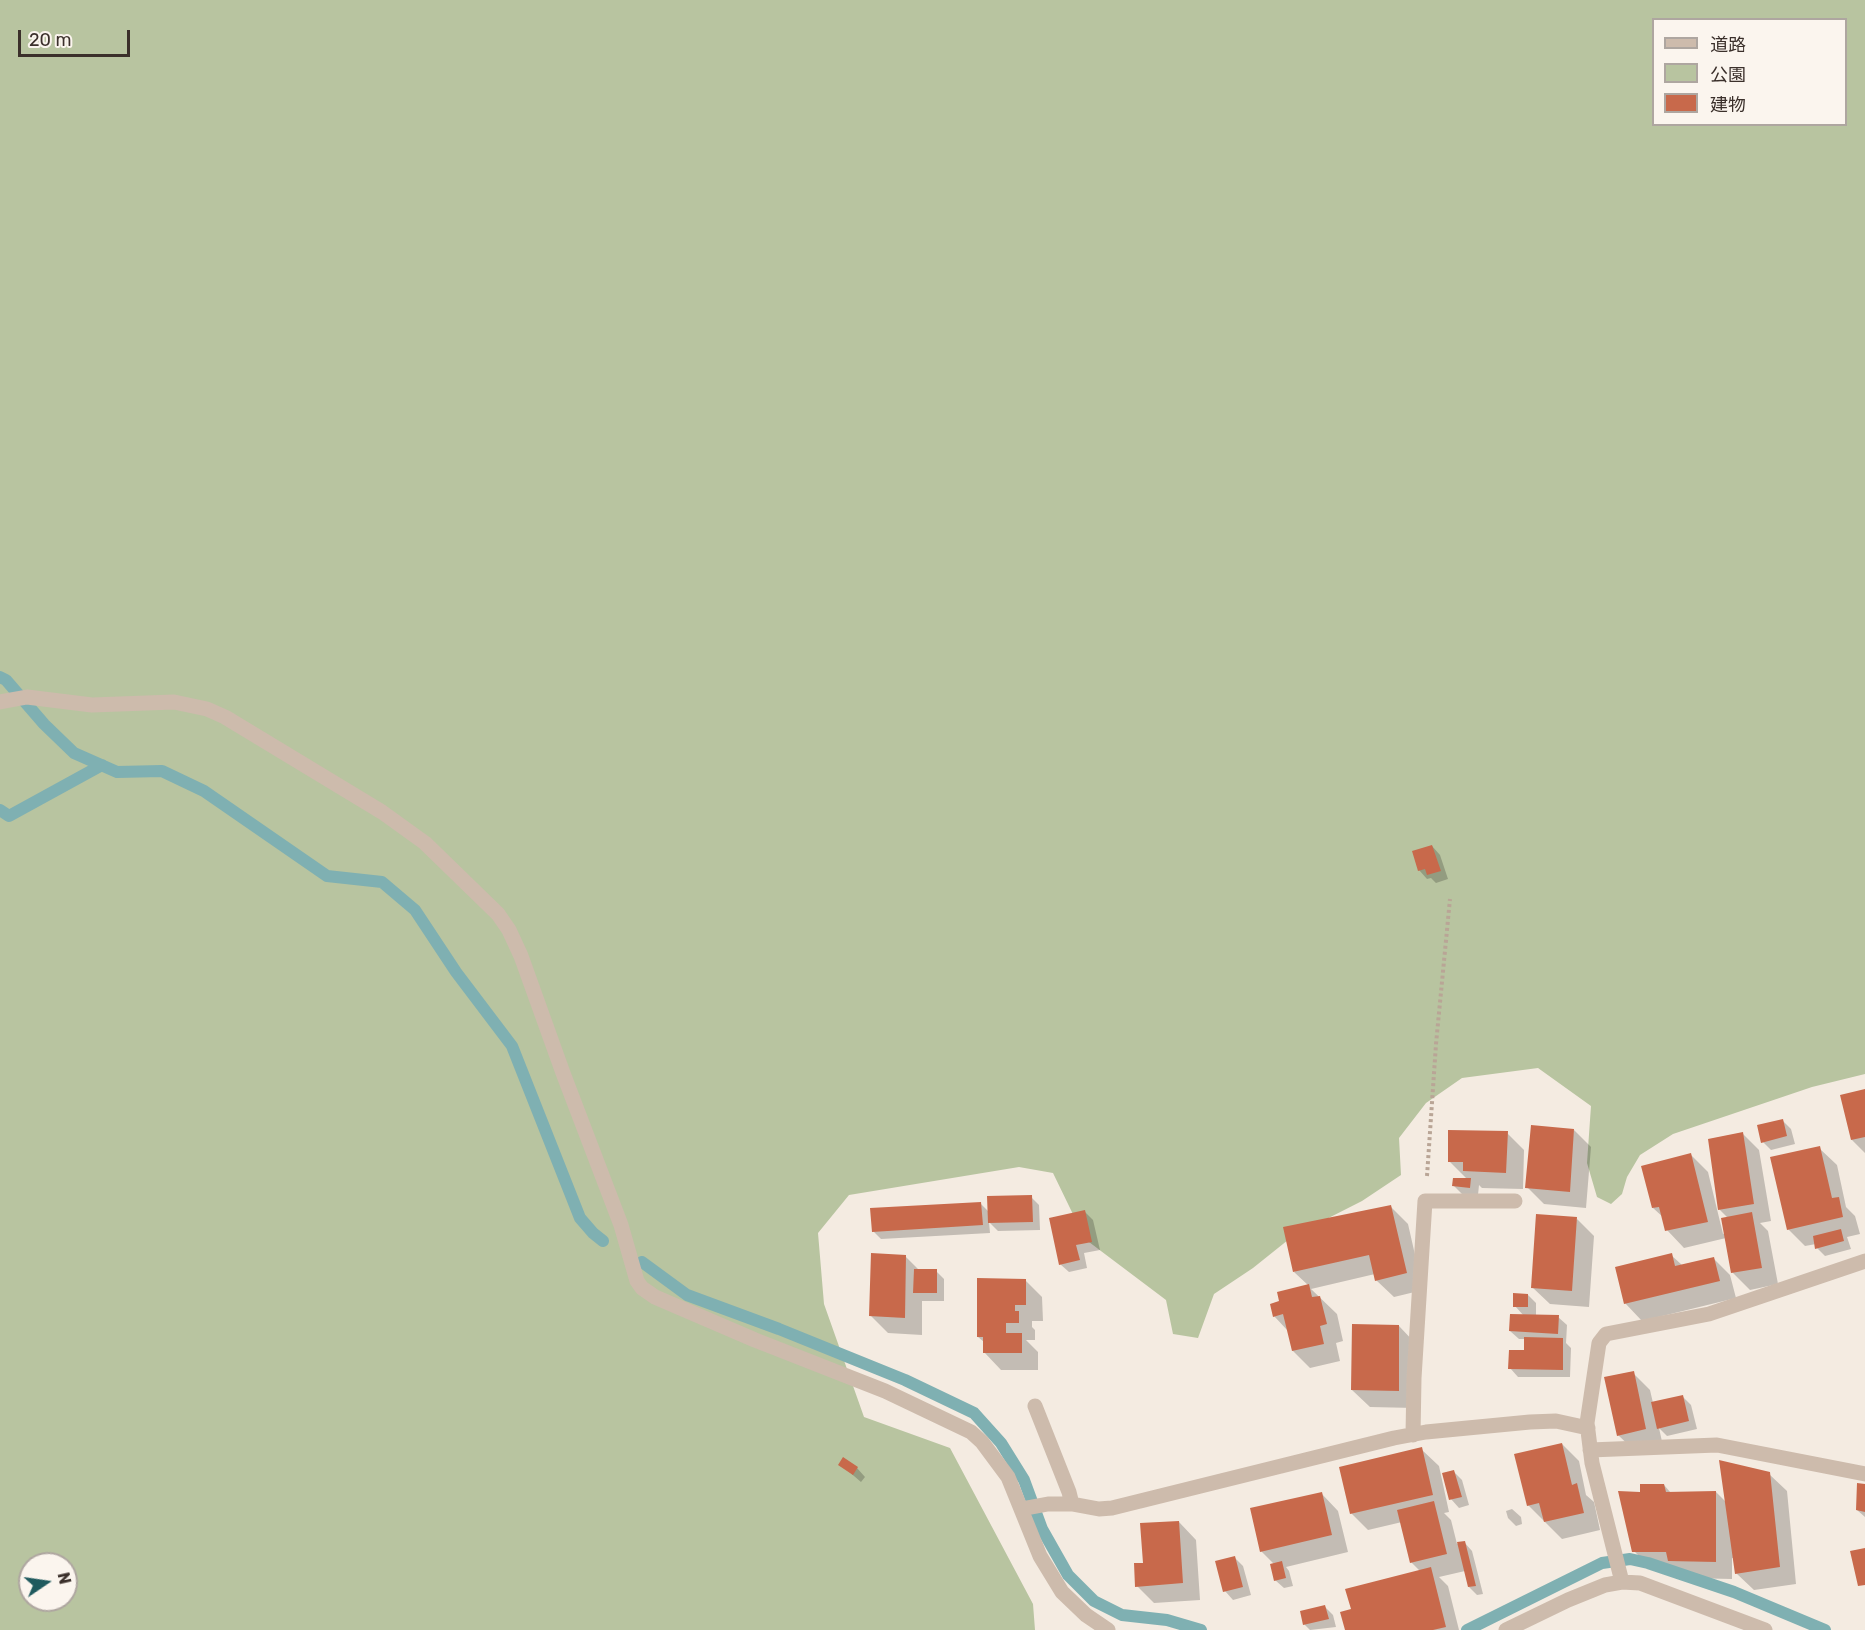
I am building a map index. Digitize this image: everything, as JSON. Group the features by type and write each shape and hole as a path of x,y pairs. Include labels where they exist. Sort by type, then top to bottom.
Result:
{"street":[{"path":"0,702 27,697 92,705 174,702 207,709 225,717 382,812 425,843 498,914 509,930 521,956 621,1225 637,1281 642,1288 656,1297 755,1340 885,1391 957,1424 982,1442 1008,1477 1024,1509 1040,1556 1062,1592 1086,1615 1108,1630"},
{"path":"1413,1435 1425,1201 1515,1201"},
{"path":"1620,1574 1590,1450 1588,1428 1599,1343 1606,1334 1709,1314 1865,1261"},
{"path":"1035,1406 1072,1504"},
{"path":"1024,1509 1048,1504 1072,1504 1099,1509 1112,1508 1413,1435 1530,1422 1556,1421 1588,1428"},
{"path":"1590,1450 1717,1445 1865,1474"},
{"path":"1506,1630 1605,1585 1620,1574"},
{"path":"1620,1574 1765,1630"}],"path":[{"path":"1425,1201 1436,1044 1450,899"}],"green space":[{"path":"0,0 1865,0 1865,1074 1812,1087 1673,1134 1640,1155 1627,1177 1622,1194 1611,1204 1597,1197 1587,1163 1591,1106 1538,1068 1462,1078 1426,1103 1399,1138 1401,1175 1362,1201 1293,1236 1253,1268 1214,1294 1198,1338 1173,1334 1166,1300 1085,1239 1053,1173 1019,1167 849,1195 818,1233 824,1304 864,1417 950,1448 1033,1604 1035,1630 0,1630"}],"building":[{"path":"1432,845 1441,871 1427,875 1425,869 1418,871 1412,851"},
{"path":"1865,1089 1865,1137 1851,1140 1840,1095"},
{"path":"1783,1119 1787,1136 1761,1143 1757,1125"},
{"path":"1531,1125 1574,1129 1570,1192 1525,1188"},
{"path":"1448,1130 1508,1131 1506,1173 1463,1171 1463,1162 1448,1162"},
{"path":"1743,1132 1754,1204 1718,1210 1708,1139"},
{"path":"1820,1146 1832,1198 1839,1197 1843,1217 1787,1230 1770,1157"},
{"path":"1691,1153 1708,1222 1665,1231 1659,1207 1652,1208 1641,1166"},
{"path":"1453,1178 1471,1178 1470,1188 1452,1186"},
{"path":"1032,1195 1033,1222 988,1223 987,1196"},
{"path":"981,1202 983,1225 872,1232 870,1208"},
{"path":"1391,1205 1407,1273 1375,1281 1369,1255 1293,1272 1283,1227"},
{"path":"1085,1210 1092,1242 1076,1245 1080,1260 1059,1265 1049,1218"},
{"path":"1752,1212 1762,1268 1731,1273 1721,1218"},
{"path":"1536,1214 1577,1217 1572,1291 1531,1288"},
{"path":"1841,1229 1844,1241 1815,1249 1813,1236"},
{"path":"871,1253 906,1255 905,1318 869,1316"},
{"path":"1672,1253 1675,1266 1714,1257 1720,1281 1624,1304 1615,1267"},
{"path":"914,1269 937,1269 937,1293 913,1293"},
{"path":"977,1278 1026,1279 1026,1305 1015,1305 1015,1311 1019,1311 1019,1323 1006,1323 1006,1333 1022,1333 1022,1353 983,1353 983,1337 977,1337"},
{"path":"1309,1284 1312,1297 1320,1296 1327,1324 1320,1326 1324,1344 1292,1351 1283,1314 1273,1317 1270,1304 1279,1301 1277,1292"},
{"path":"1513,1293 1528,1294 1528,1307 1513,1307"},
{"path":"1510,1314 1559,1315 1558,1334 1509,1331"},
{"path":"1352,1324 1399,1325 1399,1391 1351,1390"},
{"path":"1524,1337 1563,1338 1563,1370 1508,1369 1509,1350 1524,1350"},
{"path":"1634,1371 1646,1429 1617,1436 1604,1377"},
{"path":"1683,1395 1689,1421 1657,1429 1651,1402"},
{"path":"1562,1443 1572,1485 1577,1483 1584,1513 1544,1522 1539,1503 1527,1506 1514,1454"},
{"path":"1422,1447 1433,1495 1350,1514 1339,1467"},
{"path":"843,1457 858,1467 853,1475 838,1465"},
{"path":"1719,1460 1770,1472 1780,1567 1735,1574"},
{"path":"1454,1470 1462,1497 1449,1500 1442,1473"},
{"path":"1857,1483 1865,1484 1865,1512 1856,1510"},
{"path":"1640,1484 1664,1484 1666,1492 1716,1491 1716,1562 1668,1561 1666,1552 1632,1552 1618,1491 1640,1492"},
{"path":"1322,1492 1332,1535 1260,1552 1250,1508"},
{"path":"1434,1501 1447,1554 1410,1563 1397,1510"},
{"path":"1179,1521 1183,1583 1135,1587 1134,1563 1143,1563 1140,1523"},
{"path":"1465,1541 1476,1586 1468,1587 1457,1542"},
{"path":"1865,1548 1865,1585 1858,1586 1850,1551"},
{"path":"1235,1556 1243,1587 1223,1592 1215,1561"},
{"path":"1282,1561 1286,1578 1274,1581 1270,1564"},
{"path":"1431,1567 1446,1627 1433,1630 1345,1630 1340,1612 1351,1609 1345,1589"},
{"path":"1325,1605 1329,1619 1303,1625 1300,1611"}],"waterway":[{"path":"0,677 6,680 44,724 74,753 117,772 162,771 204,791 327,876 382,882 415,910 456,972 512,1046 580,1218 603,1241"},
{"path":"0,810 9,816 102,765"},
{"path":"642,1262 687,1295 905,1380 974,1413 1001,1443 1024,1480 1042,1529 1068,1575 1094,1601 1122,1615 1167,1620 1201,1630"},
{"path":"1467,1630 1602,1563 1630,1559 1734,1592 1825,1630"}]}
